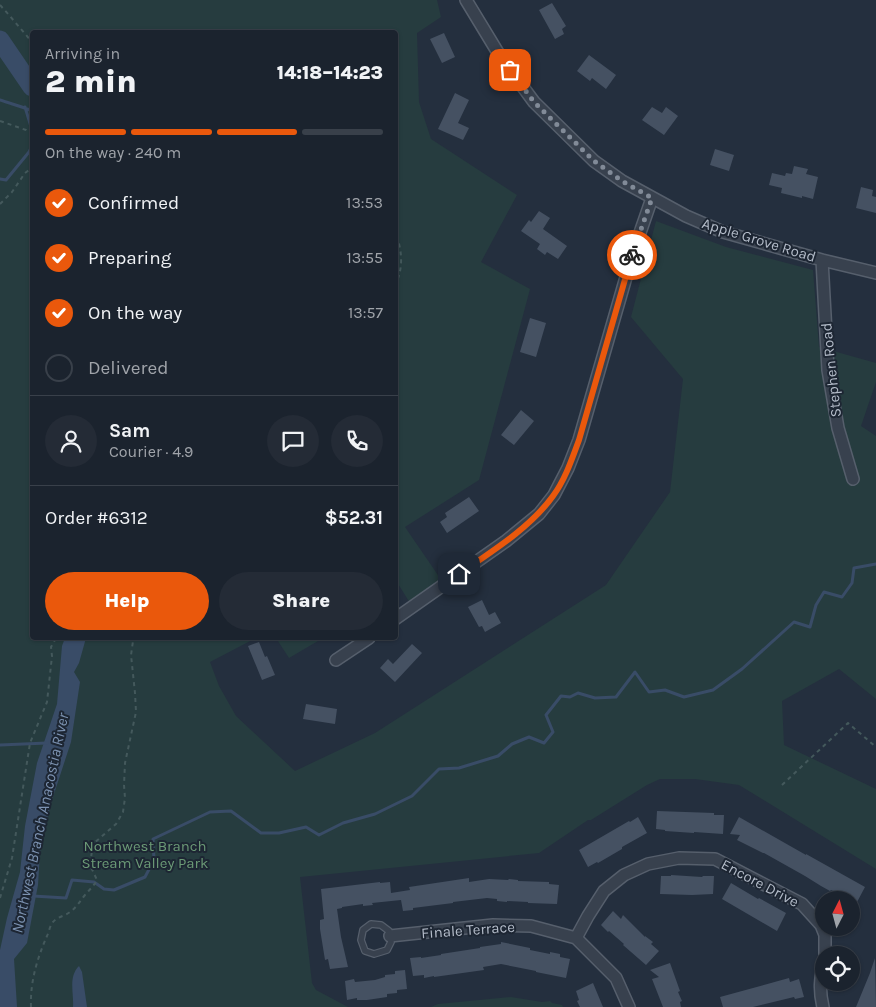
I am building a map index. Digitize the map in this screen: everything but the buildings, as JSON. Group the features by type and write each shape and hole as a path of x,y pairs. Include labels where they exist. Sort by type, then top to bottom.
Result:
{"street":[{"name":"Apple Grove Road","path":"466,0 500,56 534,102 594,161 622,181 686,216 723,232 876,273"},
{"path":"398,617 506,541 538,514 554,495 568,468 579,440 633,253 652,198"},
{"name":"Stephen Road","path":"822,260 828,370 838,428 853,479"},
{"path":"336,660 365,640"},
{"name":"Encore Drive","path":"576,938 604,891 624,875 648,864 679,858 716,859 802,904 821,925 825,935 825,946"},
{"name":"Finale Terrace","path":"390,936 493,925 531,926 576,938"},
{"path":"576,938 616,978 629,1007"},
{"path":"820,991 823,1007"}],"lane":[{"path":"371,924 381,925 389,931 390,936 391,942 387,950 374,954 365,950 361,940 363,930 371,924"}],"path":[{"path":"0,5 30,40"},
{"path":"0,121 26,130 30,133"},
{"path":"0,204 30,169"},
{"path":"398,240 401,253 398,279"},
{"path":"0,898 12,858 30,743 48,702 51,647 55,640"},
{"path":"31,1007 30,996 35,966 53,922 78,906 96,883 97,880 90,865 94,844 116,824 123,812 125,763 136,712 131,655 134,640"},
{"path":"782,785 848,723 876,747"}],"green space":[{"name":"Northwest Branch Stream Valley Park","path":"0,0 437,0 441,17 417,33 419,102 431,139 517,195 481,262 530,289 479,480 405,527 442,581 410,603 398,584 398,30 30,30 30,640 252,640 210,662 219,686 236,716 295,771 375,733 606,585 670,492 683,379 631,317 656,221 726,247 813,270 819,347 876,363 876,382 861,426 876,436 876,699 839,669 782,701 784,745 876,789 876,869 739,785 695,779 660,779 588,820 539,853 300,877 312,983 316,990 348,1007 0,1007"},
{"path":"277,640 318,640 318,641 289,658"},
{"path":"511,997 542,1002 550,1001 563,1007 431,1007 438,1004"}],"water":[{"path":"64,640 85,640 79,663 74,672 80,682 71,742 50,806 40,852 38,885 27,943 14,959 17,1007 0,1007 0,950 20,872 25,826 37,763 57,704 62,646"},
{"path":"79,966 82,972 87,1007 73,1007 73,980"}],"waterway":[{"name":"Northwest Branch Anacostia River","path":"0,40 30,84"},
{"path":"0,100 30,110"},
{"path":"25,107 30,123"},
{"path":"0,179 6,180 30,150"},
{"path":"33,896 66,898 72,880 94,882 104,889 114,890 145,877 154,860 153,839 210,812 231,811 261,833 279,833 306,827 319,835 343,823 375,814 412,796 439,769 459,768 498,756 512,744 529,737 544,743 553,732 546,715 561,696 570,697 578,693 595,698 616,697 635,672 649,692 665,690 684,697 713,690 742,669 794,622 810,627 816,605 824,592 842,597 852,583 854,568 876,564"},
{"path":"0,745 47,743"}],"way so far":[{"path":"510,70 534,102 594,161 622,181 652,198 632,255"}],"route":[{"path":"459,574 506,541 538,514 554,495 568,468 579,440 632,255"}]}
